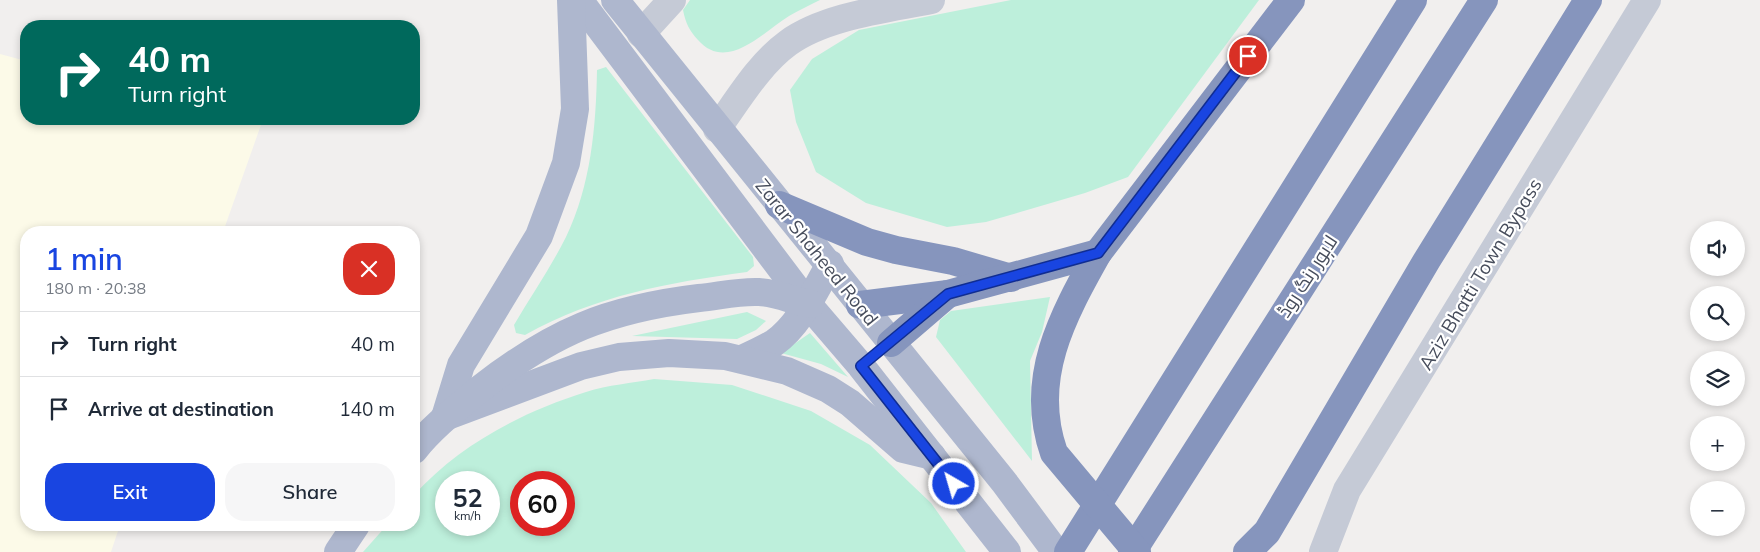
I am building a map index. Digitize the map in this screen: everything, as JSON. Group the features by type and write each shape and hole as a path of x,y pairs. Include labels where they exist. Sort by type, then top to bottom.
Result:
{"highway":[{"path":"1137,552 1054,453 1047,433 1044,396 1047,369 1072,298 1098,253 1291,0"},
{"path":"1068,552 1413,0"},
{"name":"لاہور رنگ روڈ","path":"1132,552 1484,0"},
{"path":"1247,552 1265,542 1427,260 1588,0"},
{"path":"779,205 867,242 904,252 953,261 1011,278"},
{"path":"860,305 948,294 1098,253"},
{"path":"891,343 948,294"}],"main road":[{"path":"445,417 462,365 539,236 566,164 575,109 571,0"},
{"name":"Zarar Shaheed Road","path":"578,0 807,303 861,366 1007,552"},
{"name":"Zarar Shaheed Road","path":"615,0 717,129 830,264 860,305 1004,482 1056,552"},
{"path":"742,359 775,342 797,318 830,264"},
{"path":"420,444 445,417 517,360 548,341 620,312 662,302 735,293 782,295 807,303 840,307 860,305"},
{"path":"861,366 891,343"},
{"path":"445,417 581,366 620,357 669,353 742,359 786,371 828,390 850,403 903,449 932,456"},
{"path":"338,552 352,531"}],"street":[{"path":"641,34 672,0"},
{"path":"717,129 772,57 789,42 814,30 846,19 931,0"},
{"name":"Aziz Bhatti Town Bypass","path":"1323,552 1347,490 1647,0"}],"shaded area":[{"path":"0,54 20,59 20,125 261,125 225,226 20,226 20,531 118,531 111,552 0,552"}],"green space":[{"path":"690,0 820,0 789,16 745,46 733,51 721,52 709,49 690,30 683,10"},
{"path":"1011,0 1259,0 1128,177 1085,193 986,222 947,227 866,203 816,172 796,122 790,90 812,59 859,30"},
{"path":"606,67 753,257 754,266 747,272 661,286 606,300 552,321 525,335 516,333 514,325 566,237 581,197 587,176 593,134 597,70"},
{"path":"1050,297 1042,332 1030,361 1032,461 936,337 940,320 951,311"},
{"path":"747,312 766,321 756,330 737,339 632,336"},
{"path":"810,333 848,377 821,364 781,353"},
{"path":"654,379 732,385 811,411 870,445 931,503 966,552 363,552 382,531 420,531 420,489 435,474 435,536 500,536 500,471 439,471 471,446 515,420 562,400 594,390"}],"route":[{"path":"954,484 861,366 948,294 1038,271 1098,253 1248,56"}]}
